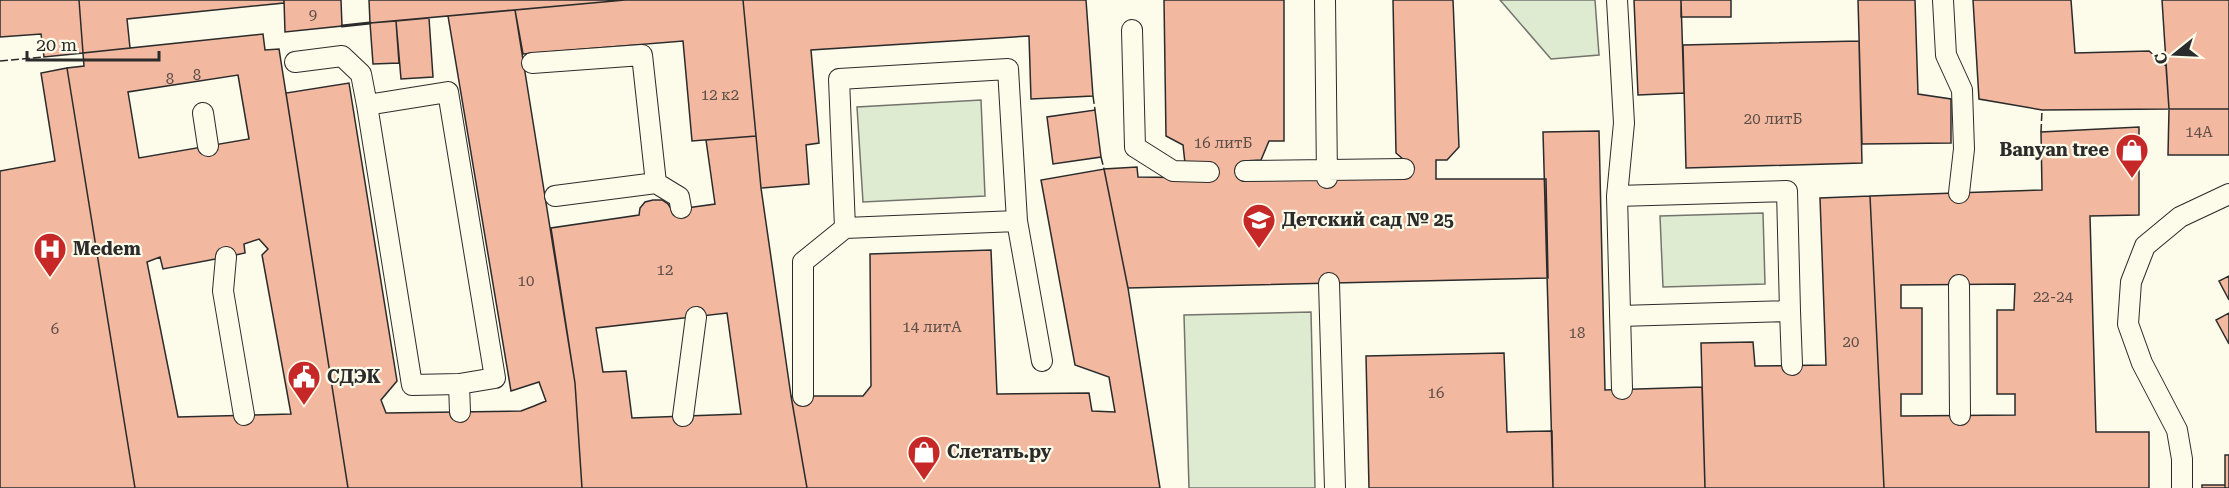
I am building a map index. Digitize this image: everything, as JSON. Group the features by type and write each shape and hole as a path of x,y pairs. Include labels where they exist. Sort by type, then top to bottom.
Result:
{"lane":[{"path":"1325,0 1327,174"},
{"path":"1617,0 1624,123 1617,196 1622,389"},
{"path":"1943,0 1946,55 1962,90 1964,149 1959,193"},
{"path":"1132,30 1135,147 1173,171 1209,172"},
{"path":"532,63 642,55 656,183"},
{"path":"295,62 342,56 362,74 412,385 459,384 495,378 448,92 367,105"},
{"path":"845,228 839,78 1008,69 1017,221 1042,361"},
{"path":"203,113 208,146"},
{"path":"1245,171 1327,174 1404,169"},
{"path":"555,196 656,183 679,197 681,208"},
{"path":"1617,196 1786,191 1792,365"},
{"path":"2182,488 2182,459 2177,430 2142,363 2128,324 2131,282 2145,246 2180,217 2229,194"},
{"path":"803,396 803,262 845,228 1017,221"},
{"path":"226,257 224,291 244,415"},
{"path":"1329,284 1335,488"},
{"path":"1959,285 1960,416"},
{"path":"1620,316 1790,311"},
{"path":"683,416 696,317"},
{"path":"459,384 460,412"}],"green space":[{"path":"1500,0 1595,0 1599,55 1551,59"},
{"path":"981,100 985,196 863,202 857,107"},
{"path":"1763,213 1765,284 1663,287 1660,216"},
{"path":"1311,312 1315,488 1189,488 1184,315"}],"building":[{"path":"0,0 79,0 83,53 44,57 41,34 0,37"},
{"path":"79,0 284,0 284,3 127,19 130,48 83,53"},
{"path":"284,0 341,0 342,26 285,32"},
{"path":"369,0 625,0 370,23"},
{"path":"625,0 743,0 756,136 692,141 683,41 523,54 515,10"},
{"path":"743,0 1086,0 1093,96 1031,99 1029,36 811,50 819,143 806,145 809,184 761,188"},
{"path":"1164,0 1284,0 1284,141 1269,141 1261,160 1245,161 1245,180 1404,160 1396,153 1393,0 1453,0 1459,147 1447,160 1436,160 1436,179 1546,179 1548,278 1128,288 1104,169 1137,167 1138,177 1209,178 1185,163 1183,145 1166,136"},
{"path":"1634,0 1681,0 1684,93 1638,95"},
{"path":"1681,0 1731,0 1731,17 1681,17"},
{"path":"1858,0 1915,0 1918,94 1951,99 1951,143 1862,144"},
{"path":"1973,0 2071,0 2075,53 2149,51 2166,66 2169,109 2042,110 1979,99"},
{"path":"2162,0 2229,0 2229,109 2169,109"},
{"path":"515,10 575,383 582,488 348,488 286,93 349,83 397,381 381,400 386,413 521,411 546,401 539,382 511,391 448,16"},
{"path":"429,18 433,77 401,79 396,21"},
{"path":"396,21 399,63 373,64 370,23"},
{"path":"263,34 265,50 279,49 348,488 135,488 67,68 84,66 83,53","holes":["238,75 249,139 139,158 128,92","259,239 268,249 262,255 291,414 178,417 147,262 160,257 163,269 226,257 245,253 244,244"]},
{"path":"1859,41 1862,163 1686,168 1683,45"},
{"name":"Medem","path":"67,68 135,488 0,488 0,171 55,161 41,73"},
{"path":"2169,109 2229,109 2229,155 2168,155"},
{"path":"1095,110 1101,157 1053,164 1047,117"},
{"path":"2139,127 2139,215 2090,216 2096,432 2149,432 2149,488 1884,488 1870,196 2042,190 2041,132","holes":["2015,284 2014,310 1997,310 1997,394 2015,394 2015,415 1901,416 1901,394 1922,394 1922,308 1901,308 1901,285"]},
{"path":"1599,131 1605,390 1702,387 1705,488 1553,488 1543,132"},
{"path":"756,136 761,188 791,396 807,488 582,488 575,383 551,228 639,215 640,208 645,202 653,200 662,200 672,210 715,204 706,140","holes":["727,313 741,414 632,418 626,371 603,372 596,328"]},
{"path":"1104,169 1128,288 1160,488 807,488 791,396 863,396 871,386 870,254 991,250 997,394 1089,393 1092,411 1115,412 1109,377 1075,365 1041,180"},
{"path":"1870,196 1884,488 1705,488 1701,343 1753,342 1755,366 1826,365 1820,198"},
{"path":"2229,276 2229,300 2219,281"},
{"path":"2229,313 2229,344 2216,320"},
{"path":"1504,353 1507,432 1552,431 1553,488 1369,488 1366,356"},
{"path":"2225,455 2229,455 2229,488 2225,488"},
{"path":"2202,485 2225,485 2225,488 2202,488"}],"fence":[{"path":"0,61 44,57"},
{"path":"1093,96 1095,110"},
{"path":"2041,132 2042,110"},
{"path":"1101,157 1104,169"}],"wall":[{"path":"342,26 370,23"}],"place":[{"name":"Banyan tree","path":"2132,179"},
{"name":"Детский сад № 25","path":"1259,249"},
{"name":"Medem","path":"50,278"},
{"name":"СДЭК","path":"304,406"},
{"name":"Слетать.ру","path":"924,481"}]}
